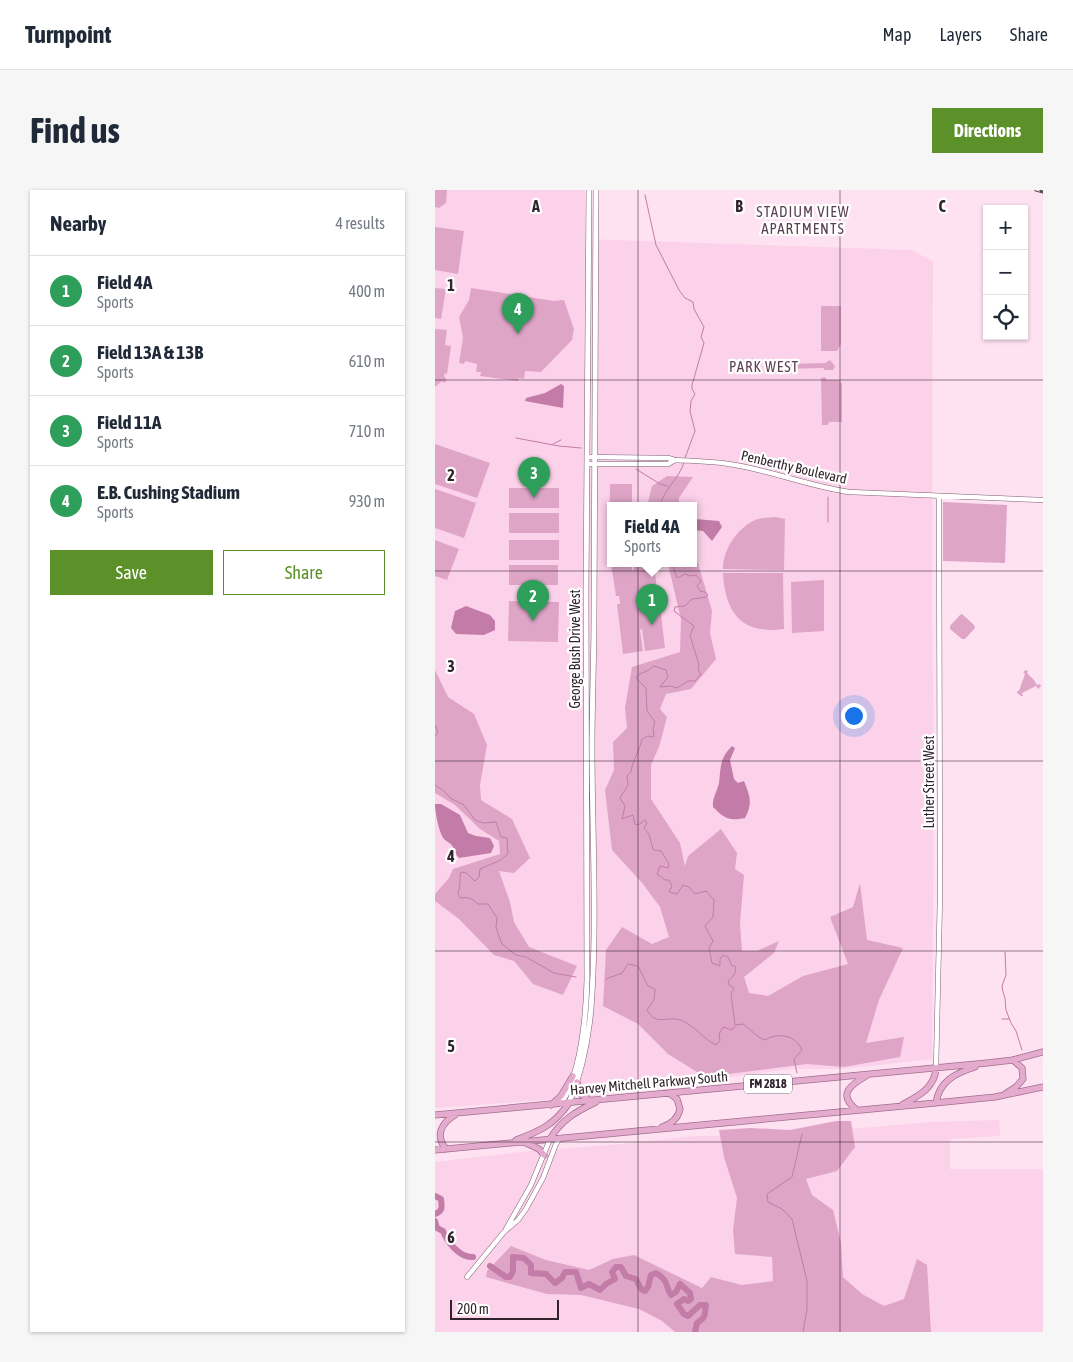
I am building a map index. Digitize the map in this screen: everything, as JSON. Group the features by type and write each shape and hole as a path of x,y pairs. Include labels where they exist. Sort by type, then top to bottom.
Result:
{"highway":[{"name":"Harvey Mitchell Parkway South","path":"435,1115 987,1063 1013,1060 1043,1052"},
{"path":"1001,1096 1016,1087 1023,1079 1022,1068 1013,1060"},
{"path":"936,1103 940,1090 955,1075 987,1063"},
{"path":"900,1106 920,1096 927,1090 935,1077 937,1068"},
{"path":"857,1110 850,1105 847,1093 852,1084 868,1075"},
{"path":"575,1079 580,1093 590,1101"},
{"path":"551,1105 575,1079"},
{"path":"435,1150 936,1103 1001,1096 1043,1087"},
{"path":"655,1129 669,1124 679,1115 679,1101 669,1093"},
{"path":"550,1139 561,1124 574,1113 603,1100"},
{"path":"510,1143 552,1124 569,1103"},
{"path":"447,1149 437,1141 435,1136 436,1130 442,1122 459,1113"},
{"path":"524,1142 539,1149 544,1155"}],"main road":[{"name":"George Bush Drive West","path":"569,1103 584,1026 587,980 589,190"},
{"name":"George Bush Drive West","path":"561,1104 575,1079 588,1041 593,986 594,804 592,749 595,190"},
{"path":"588,284 592,292 592,311 595,312"}],"street":[{"name":"Penberthy Boulevard","path":"587,457 594,460 668,458 681,461 713,462 745,467 823,488 849,492 1043,500"},
{"name":"Penberthy Boulevard","path":"587,464 594,460"},
{"name":"Luther Street West","path":"937,1068 940,962 939,496"},
{"path":"504,1232 518,1220 526,1209 543,1178 555,1144 560,1138"},
{"path":"467,1277 504,1232 531,1185 550,1139"}],"shaded area":[{"path":"435,190 585,190 585,239 911,250 933,261 932,610 934,761 932,1059 844,1069 789,1069 585,1097 435,1108"},
{"path":"435,190 447,190 446,203 439,208 435,207"},
{"path":"435,227 464,231 458,274 435,270"},
{"path":"435,288 446,289 441,319 435,318"},
{"path":"471,288 554,301 564,300 574,329 572,340 541,372 525,371 524,379 519,378 518,381 480,376 481,372 476,372 477,364 465,361 464,364 459,363 463,338 459,317 469,300"},
{"path":"821,306 841,306 841,344 837,351 821,351"},
{"path":"435,329 447,330 445,345 451,346 447,374 445,373 444,376 447,380 444,383 442,381 435,387"},
{"path":"830,360 835,366 833,370 824,370 824,368 783,369 782,364 825,363"},
{"path":"825,377 827,380 839,380 842,384 842,422 829,422 828,425 822,425 821,378"},
{"path":"561,384 564,386 563,408 525,401 526,398 545,393"},
{"path":"435,444 490,463 477,498 435,484"},
{"path":"667,476 693,477 679,498 679,502 648,502 652,486"},
{"path":"610,484 632,484 632,502 610,502"},
{"path":"509,488 559,488 559,508 509,508"},
{"path":"435,489 476,503 464,538 435,528"},
{"path":"943,502 1007,505 1005,563 943,561"},
{"path":"509,513 559,513 559,533 509,533"},
{"path":"776,517 785,519 784,570 723,569 728,548 741,530 755,520"},
{"path":"697,519 719,521 722,527 712,541 703,531 697,530"},
{"path":"435,540 459,549 447,580 435,576"},
{"path":"509,540 559,540 559,560 509,560"},
{"path":"697,560 712,611 710,633 716,659 691,689 666,694 660,709 667,717 659,747 651,765 651,799 680,843 685,866 688,856 721,829 737,853 735,869 744,875 740,923 742,951 757,951 779,941 774,953 744,977 749,993 768,996 803,976 848,964 830,917 853,907 860,883 867,940 903,948 879,1000 866,1043 904,1037 900,1057 844,1067 807,1064 705,1077 668,1054 638,1024 603,1006 606,950 622,927 652,944 669,937 660,907 643,884 612,850 605,790 614,770 613,742 627,728 625,708 632,667 680,652 681,619 669,567 697,567"},
{"path":"509,565 558,565 558,585 509,585"},
{"path":"611,567 632,567 632,570 634,570 634,567 654,567 656,599 659,598 665,648 645,651 642,629 640,630 643,651 623,654 617,604 620,604 619,596 616,596"},
{"path":"723,573 783,573 784,629 769,630 757,628 739,618 732,610 727,599"},
{"path":"824,580 824,631 792,633 791,582"},
{"path":"509,601 559,602 558,642 508,641"},
{"path":"466,606 490,615 495,621 495,630 484,635 456,634 451,628 455,611"},
{"path":"962,614 975,628 965,639 962,639 950,629 950,626"},
{"path":"435,670 448,697 474,714 487,745 480,785 481,800 512,819 530,858 514,873 499,871 510,902 514,922 529,947 577,966 563,995 533,984 514,961 494,955 459,919 435,901 435,894 449,878 453,869 500,854 499,841 480,829 455,805 435,793"},
{"path":"1026,670 1037,685 1040,684 1041,686 1038,689 1036,686 1022,693 1023,696 1021,696 1017,691 1019,691 1025,674 1023,672"},
{"path":"732,746 735,748 730,760 734,779 738,783 744,781 750,800 745,818 731,819 724,817 713,807 723,759"},
{"path":"435,804 441,804 460,815 468,833 490,838 494,846 491,853 459,858 452,846 442,836"},
{"path":"999,1120 1000,1136 950,1139 950,1169 1043,1169 1043,1332 435,1332 435,1162 694,1136 778,1135 931,1122"},
{"path":"836,1121 851,1121 855,1147 837,1171 806,1179 812,1195 833,1210 841,1243 843,1277 862,1294 884,1306 904,1299 917,1259 927,1265 931,1332 675,1332 662,1321 639,1309 581,1295 547,1294 486,1277 487,1271 511,1246 546,1260 589,1270 613,1259 634,1255 702,1288 711,1277 742,1285 773,1281 772,1257 735,1254 733,1230 737,1198 724,1157 719,1130 751,1128 790,1130"}],"waterway":[{"path":"645,195 656,245 679,290 685,298 693,302 694,309 704,327 701,337 704,343 692,385 695,394 691,401 690,411 695,431 685,458"},
{"path":"516,438 581,448"},
{"path":"553,444 561,440"},
{"path":"661,502 684,462"},
{"path":"636,469 660,484 668,486"},
{"path":"828,497 828,522"},
{"path":"673,567 677,578 685,574 690,576 696,575 701,581 697,586 700,591 708,595 692,599 685,606 675,607 674,611 694,626 690,635 699,665 698,670 701,674 695,681 688,681 677,688 671,686 660,687 668,677 666,670 654,666 639,674 636,678 646,688 647,711 655,722 653,728 654,737 648,736 642,739 631,772 627,776 628,785 620,798 625,806 622,819 633,815 635,824 638,825 645,820 647,823 644,828 649,834 653,849 661,851 669,864 668,868 660,866 657,874 665,880 669,880 672,886 669,892 677,894 683,885 689,887 695,894 706,891 714,900 713,917 705,926 713,941 709,948 712,963 720,966 720,959 723,955 728,957 732,966 735,966 734,975 728,981 729,985 734,988 731,994 735,1025 743,1024 765,1040 775,1036 786,1036 796,1041 802,1050 794,1059 797,1073"},
{"path":"435,725 438,732 435,736"},
{"path":"435,785 450,798 464,805 475,820 483,823 496,822 501,837 507,838 508,854 501,860 480,869 479,877 475,881 466,873 461,872 458,893 460,898 470,898 478,904 488,904 497,918 496,928 502,944 516,955 526,957 554,973 576,977"},
{"path":"1005,952 1006,975 1002,986 1006,1010 1022,1050"},
{"path":"606,979 622,973 628,964 638,966 648,986 655,989 654,1000 647,1010 651,1015 659,1020 678,1019 683,1021 716,1045 720,1041 719,1034 723,1027 732,1030 735,1026"},
{"path":"1002,1019 1009,1019"},
{"path":"802,1134 792,1177 767,1194 768,1202 782,1209 792,1219 807,1281 807,1309 803,1332"},
{"path":"435,1196 441,1199 442,1206 441,1210 435,1214"},
{"path":"435,1221 437,1228 443,1231 459,1252 468,1257 473,1257"},
{"path":"490,1266 506,1277 510,1277 513,1271 513,1257 524,1258 531,1265 531,1273 546,1274 555,1283 562,1278 565,1272 576,1272 581,1288 589,1284 600,1290 615,1279 612,1272 616,1267 621,1267 626,1276 636,1279 641,1289 645,1291 651,1275 656,1273 665,1281 671,1295 676,1292 680,1284 690,1293 691,1299 688,1301 684,1299 677,1304 684,1314 688,1316 700,1305 706,1305 704,1315 697,1323 695,1332"}],"railway":[{"path":"1036,190 1043,192"}],"place":[{"name":"E.B. Cushing Stadium","path":"518,334"},
{"name":"Field 11A","path":"534,498"},
{"name":"Field 13A & 13B","path":"533,621"},
{"name":"Field 4A","path":"652,625"}],"district":[{"name":"STADIUM VIEW APARTMENTS","path":"803,220"},
{"name":"PARK WEST","path":"764,366"}]}
